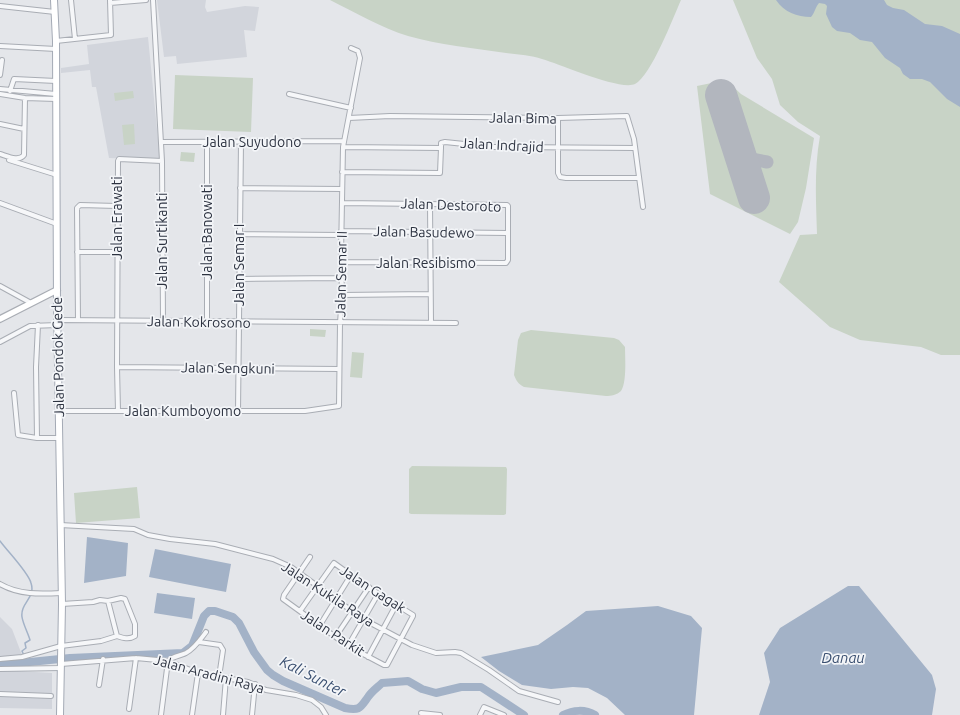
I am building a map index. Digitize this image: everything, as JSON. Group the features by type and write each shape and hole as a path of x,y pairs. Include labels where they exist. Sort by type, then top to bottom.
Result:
{"main road":[{"name":"Jalan Pondok Gede","path":"54,0 56,41 56,293 58,323 62,604 60,715"},
{"path":"0,319 31,303 56,293"}],"street":[{"path":"71,0 75,39"},
{"path":"56,41 111,35 110,2 146,0"},
{"name":"Jalan Surtikanti","path":"153,0 162,161 163,321"},
{"path":"0,6 55,12"},
{"path":"0,46 56,49"},
{"path":"344,141 360,55 358,51 351,48"},
{"path":"0,75 2,60"},
{"path":"10,91 14,79 56,81"},
{"path":"0,89 56,97"},
{"path":"0,94 25,98 56,97"},
{"path":"289,94 351,108"},
{"path":"0,154 19,159 23,158 25,152 25,98"},
{"name":"Jalan Bima","path":"349,118 390,116 558,118 627,116 634,139 643,207"},
{"path":"558,118 559,148 635,148"},
{"path":"0,124 24,130"},
{"name":"Jalan Suyudono","path":"161,142 344,141"},
{"name":"Jalan Semar II","path":"339,406 340,323 342,294 342,172 344,141"},
{"name":"Jalan Banowati","path":"207,142 207,321"},
{"name":"Jalan Semar I","path":"238,412 240,142"},
{"name":"Jalan Indrajid","path":"343,147 441,148 441,143 445,142 493,147 559,148 558,173 560,177 638,178"},
{"path":"342,172 440,173 441,148"},
{"name":"Jalan Erawati","path":"117,321 117,164 119,159 162,161"},
{"path":"9,160 56,175"},
{"path":"240,188 342,189"},
{"path":"0,203 57,224"},
{"name":"Jalan Destoroto","path":"342,203 506,205 508,206 508,260"},
{"path":"430,204 431,322"},
{"path":"78,320 78,206 117,206"},
{"name":"Jalan Basudewo","path":"239,234 430,232 507,233"},
{"path":"77,252 117,252"},
{"name":"Jalan Resibismo","path":"341,262 506,263 508,260"},
{"path":"239,279 342,278"},
{"path":"0,286 31,303"},
{"path":"342,294 430,294"},
{"name":"Jalan Kokrosono","path":"0,342 30,326 78,320 456,323"},
{"name":"Jalan Kumboyomo","path":"117,321 118,412 305,411 339,406"},
{"path":"37,438 36,367 38,325"},
{"name":"Jalan Sengkuni","path":"117,367 339,369"},
{"path":"14,393 18,435 37,438 60,438"},
{"path":"59,410 118,412"},
{"name":"Jalan Kukila Raya","path":"60,525 134,529 145,534 170,540 215,544 273,559 299,573 352,612 382,629 420,648 436,653 461,653 485,667 519,691 558,702"},
{"path":"299,573 310,557"},
{"name":"Jalan Gagak","path":"317,586 333,564 336,564 378,594 413,614 414,616 402,639"},
{"name":"Jalan Parkit","path":"299,573 283,597 284,601 336,636 348,646 384,665 387,665 402,639"},
{"path":"320,625 351,576"},
{"path":"0,584 9,589 30,593 61,593"},
{"path":"300,611 317,586"},
{"path":"336,636 369,587"},
{"path":"348,646 378,594"},
{"path":"0,659 22,657 100,642 117,636 126,639 135,636 135,624 125,599 121,598 108,601 104,600 62,604"},
{"path":"108,601 117,636"},
{"path":"368,656 396,605"},
{"path":"161,715 168,661 170,658 185,653 194,647 206,632"},
{"path":"199,642 220,645 222,647 223,650 219,677"},
{"path":"129,709 136,658"},
{"name":"Jalan Aradini Raya","path":"0,668 61,664 104,659 136,658 168,661 198,673 255,684 266,690 296,695 312,700 321,707 326,715"},
{"path":"99,685 104,659"},
{"path":"192,715 198,673"},
{"path":"223,715 226,678"},
{"path":"252,715 255,684"},
{"path":"0,694 51,696"},
{"path":"480,715 484,707 504,715"},
{"path":"421,713 440,715"}],"shaded area":[{"path":"157,0 206,0 205,7 207,12 245,6 259,7 255,31 244,30 247,57 177,64 176,56 164,57"},
{"path":"330,0 681,0 661,46 648,70 635,84 627,85 617,84 590,76 533,57 444,44 408,36 378,24"},
{"path":"733,0 960,0 960,355 941,355 921,347 860,340 830,327 779,282 800,235 817,234 816,173 820,136 798,122 780,105 772,79 757,58"},
{"path":"148,37 160,160 109,158 96,87 92,87 90,70 61,73 61,68 89,64 87,45"},
{"path":"175,75 253,78 251,132 173,129"},
{"path":"726,80 741,94 814,138 806,188 798,222 790,234 710,194 697,86"},
{"path":"133,91 134,98 115,101 114,93"},
{"path":"134,124 135,144 124,145 122,125"},
{"path":"181,152 195,153 194,162 180,161"},
{"path":"310,329 326,330 325,337 310,336"},
{"path":"531,330 614,338 619,340 625,347 625,376 621,391 614,395 606,396 522,386 514,375 518,340 521,333"},
{"path":"352,352 364,353 362,378 350,377"},
{"path":"412,466 506,467 506,514 409,513 409,469"},
{"path":"137,487 140,518 76,523 74,493"},
{"path":"0,617 12,629 22,655 0,657"},
{"path":"0,670 52,673 52,709 0,708"}],"water":[{"path":"776,0 884,0 887,5 904,10 925,24 942,26 960,34 960,107 947,99 930,82 922,79 910,79 903,74 900,68 885,58 872,42 860,40 850,33 837,31 832,27 826,14 827,6 825,4 819,3 811,17 806,17 787,11"},
{"path":"87,537 128,543 126,576 84,583"},
{"path":"155,549 231,564 226,592 149,577"},
{"name":"Danau","path":"848,586 859,586 932,675 936,689 932,715 759,715 770,682 764,653 780,628"},
{"path":"157,593 195,598 192,619 154,613"},
{"path":"658,606 691,616 702,628 694,715 625,715 607,698 588,688 573,687 551,689 522,685 499,671 481,657 538,645 586,611"}],"waterway":[{"path":"0,541 22,568 31,583 32,588 30,597 22,612 22,617 30,640 25,643 26,648 22,651 27,663"},
{"name":"Kali Sunter","path":"0,665 70,658 183,653 192,646 204,616 209,611 215,611 233,617 239,623 254,652 267,670 273,675 283,681 345,708 359,708 371,693 382,683 408,681 422,689 436,693 461,687 481,687 524,715"},
{"name":"Kali Sunter","path":"563,715 579,711 595,715"}],"taxiway":[{"path":"741,157 767,162"}],"runway":[{"path":"721,95 754,198"}]}
